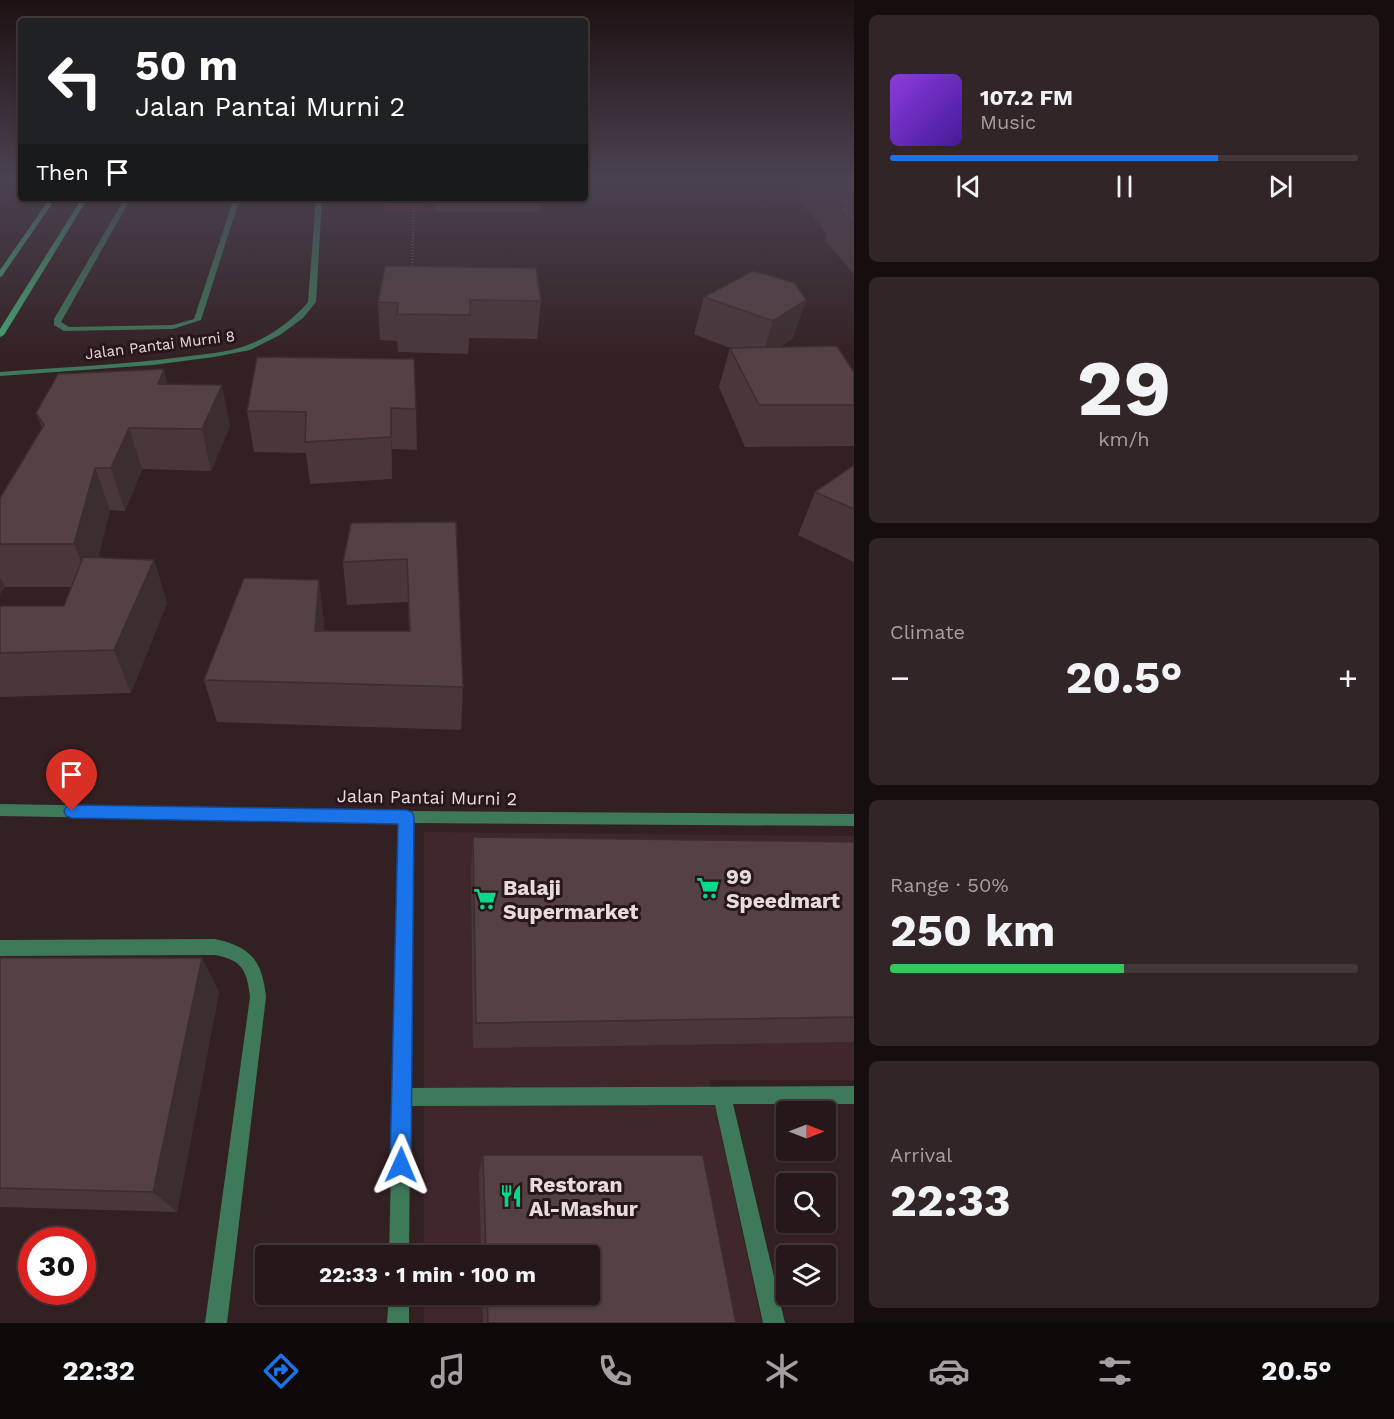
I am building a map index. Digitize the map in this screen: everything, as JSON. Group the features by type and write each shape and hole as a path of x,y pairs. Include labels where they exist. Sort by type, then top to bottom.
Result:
{"main road":[{"path":"0,275 25,239"},
{"path":"0,335 60,239"}],"street":[{"path":"104,239 58,319 57,323 61,326 75,329 174,327 197,320 224,239"},
{"name":"Jalan Pantai Murni 8","path":"0,374 153,363 247,348 277,333 300,316 312,302 317,239"},
{"name":"Jalan Pantai Murni 2","path":"0,810 406,817 854,820"},
{"path":"399,1245 406,817"},
{"path":"0,948 215,947 233,950 248,961 256,977 258,997 216,1323"},
{"path":"402,1097 854,1095"},
{"path":"722,1096 774,1323"},
{"path":"398,1323 399,1305"}],"path":[{"path":"412,271 413,239"}],"shaded area":[{"path":"424,832 854,836 854,1080 709,1080 762,1323 424,1323 424,1305 600,1305 600,1245 424,1245"}],"building":[{"path":"385,266 536,268 541,301 470,300 470,315 397,314 398,303 378,302"},
{"path":"753,271 795,283 806,300 773,321 704,297"},
{"path":"837,346 854,372 854,405 759,405 730,348"},
{"path":"257,357 414,359 416,409 391,408 391,437 305,442 306,412 247,411"},
{"path":"164,369 158,384 222,385 202,429 129,428 111,468 95,468 74,544 0,544 0,498 44,425 36,413 58,374"},
{"path":"854,465 854,509 815,492"},
{"path":"456,522 463,687 204,680 244,578 319,580 315,631 410,631 407,559 343,562 351,523"},
{"path":"83,557 154,560 114,650 0,653 0,606 64,606"},
{"path":"473,837 854,842 854,1017 476,1023"},
{"path":"0,958 202,958 153,1192 0,1188"},
{"path":"483,1155 703,1155 736,1323 488,1323 487,1305 600,1305 600,1245 486,1245"}],"place":[{"name":"99 Speedmart","path":"708,888"},
{"name":"Balaji Supermarket","path":"485,899"},
{"name":"Restoran Al-Mashur","path":"511,1196"}],"route":[{"path":"72,811 406,817 401,1165"}]}
